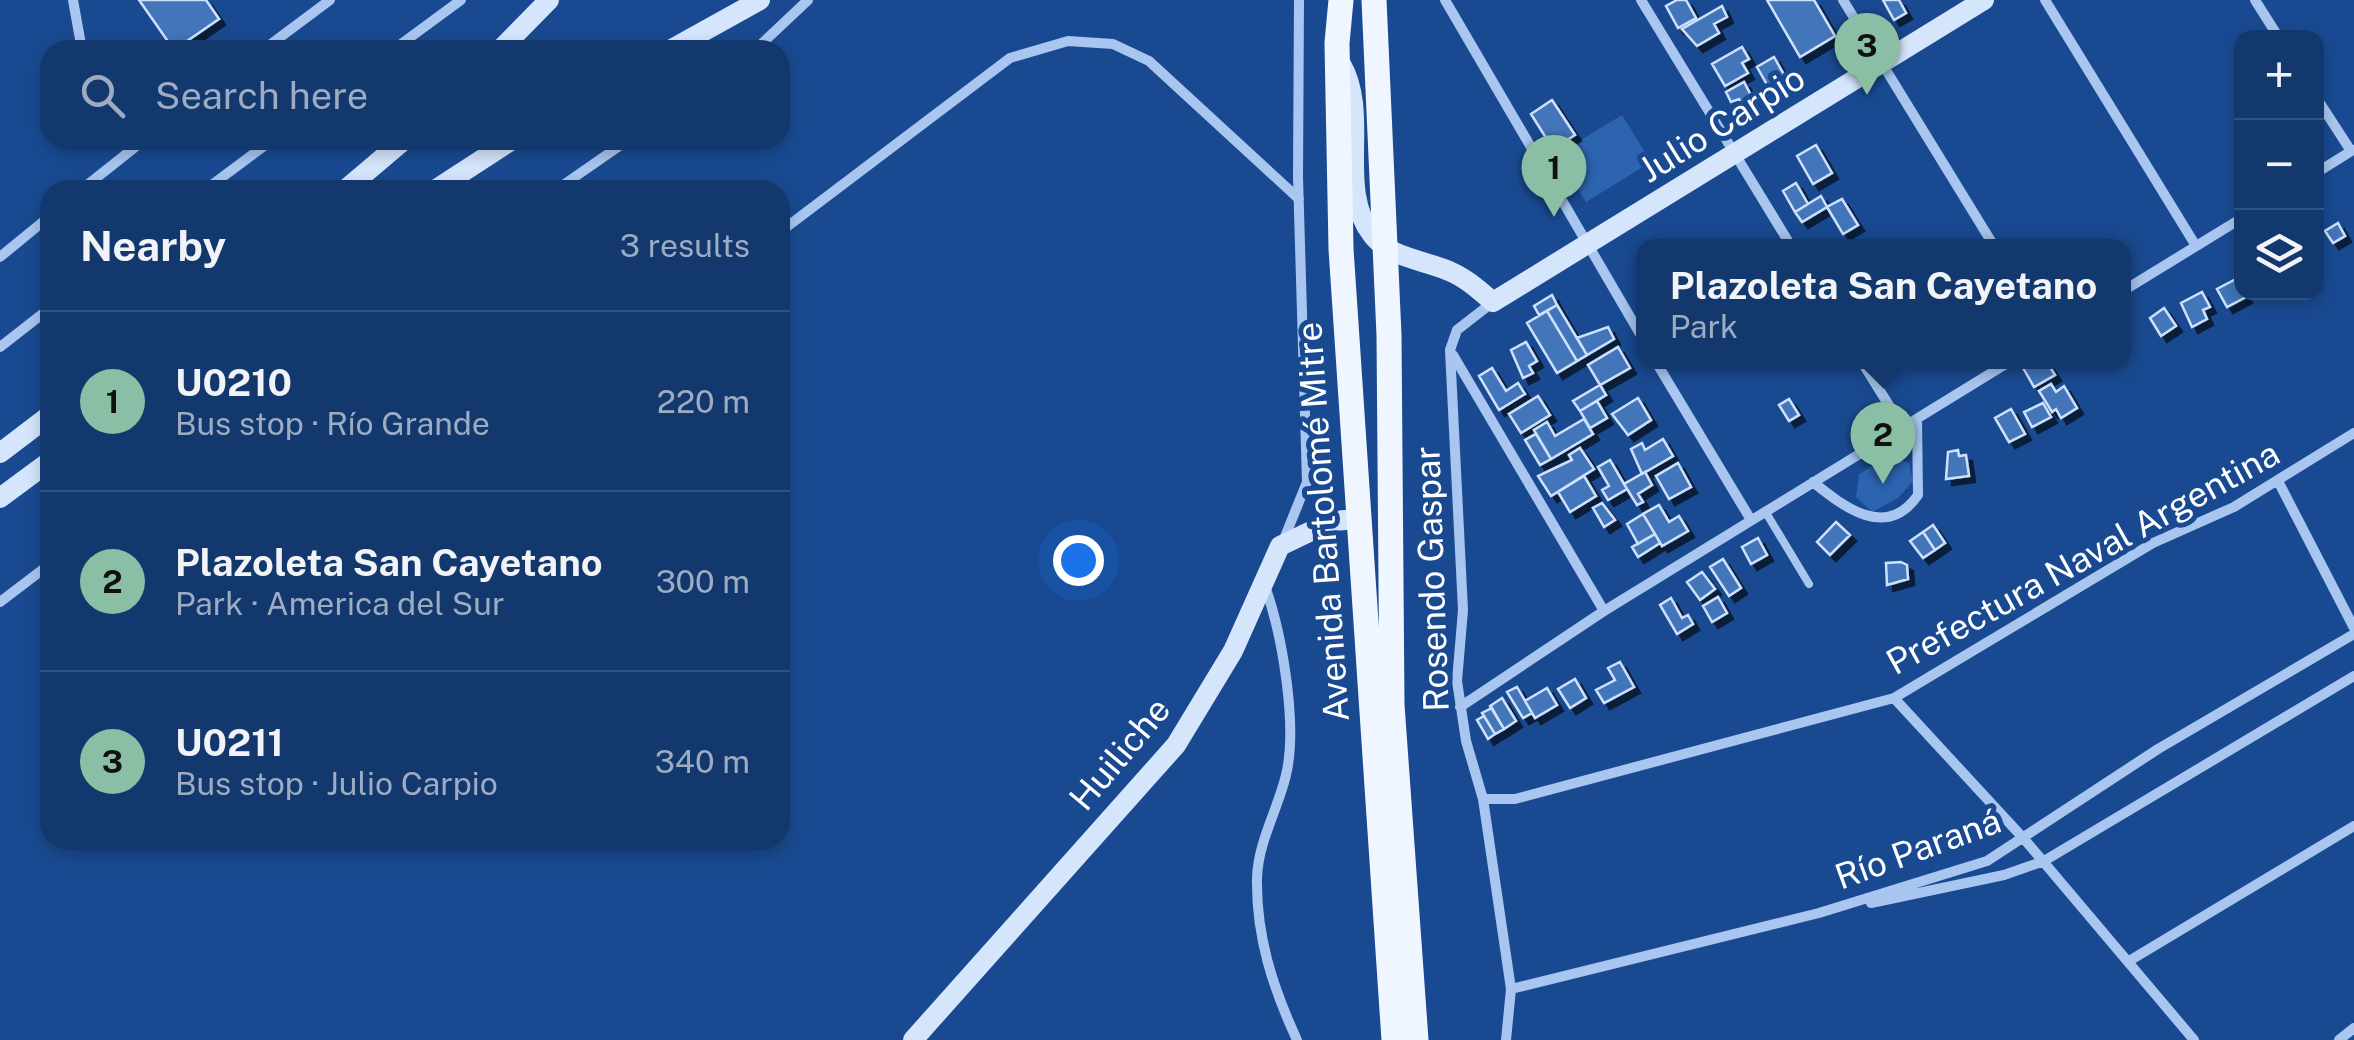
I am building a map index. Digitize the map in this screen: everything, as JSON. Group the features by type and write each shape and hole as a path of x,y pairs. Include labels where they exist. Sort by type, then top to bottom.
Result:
{"main road":[{"name":"Avenida Bartolomé Mitre","path":"1341,0 1341,248 1394,1040"},
{"name":"Avenida Bartolomé Mitre","path":"1374,0 1387,249 1392,686 1416,1040"}],"street":[{"path":"73,0 80,40"},
{"path":"277,40 330,0"},
{"path":"407,40 461,0"},
{"path":"510,40 549,0"},
{"path":"688,40 760,0"},
{"path":"766,40 808,0"},
{"path":"1280,546 1308,482 1299,198 1299,0"},
{"path":"1444,0 1636,327"},
{"path":"1642,0 1787,239"},
{"path":"1843,0 1990,239"},
{"name":"Julio Carpio","path":"1493,302 1984,0"},
{"path":"2045,0 2196,246"},
{"path":"2255,0 2274,30"},
{"path":"790,224 1010,58 1068,41 1113,44 1148,61 1299,198"},
{"path":"1338,59 1352,94 1361,215 1387,249 1453,272 1493,302 1456,330 1450,350 1604,610"},
{"path":"2324,109 2353,151 2324,167"},
{"path":"93,180 131,150"},
{"path":"218,180 259,150"},
{"path":"358,180 393,150"},
{"path":"450,180 497,150"},
{"path":"570,180 614,150"},
{"path":"2131,286 2234,223"},
{"path":"0,257 40,224"},
{"path":"0,347 40,316"},
{"name":"Rosendo Gaspar","path":"1450,350 1462,610 1460,707 1483,799 1512,989 1506,1040"},
{"path":"1660,369 1751,520"},
{"path":"1866,369 1903,428"},
{"path":"1460,707 1604,610 1999,369"},
{"path":"1813,482 1861,515 1888,519 1900,514 1918,496 1918,419"},
{"path":"0,453 40,423"},
{"name":"Prefectura Naval Argentina","path":"1483,799 1515,799 1894,698 2153,543 2278,481 2354,433"},
{"path":"0,498 40,468"},
{"path":"2278,481 2354,631"},
{"path":"1280,546 1332,521 1360,519"},
{"name":"Huiliche","path":"913,1040 1176,744 1233,651 1280,546"},
{"path":"0,602 40,572"},
{"path":"1263,580 1276,617 1290,744 1288,771 1262,848 1257,877 1265,959 1297,1040"},
{"name":"Río Paraná","path":"1512,989 1819,912 1987,861 2025,840 2158,750 2354,631"},
{"name":"Río Paraná","path":"1819,912 1959,886 2044,861 2354,676"},
{"path":"1894,698 2044,861 2194,1040"},
{"path":"2129,962 2354,826"},
{"path":"2339,1040 2354,1028"}],"lane":[{"path":"1534,154 1548,145"},
{"path":"1766,511 1809,584"}],"shaded area":[{"path":"1622,115 1651,162 1586,202 1556,155"},
{"path":"1889,455 1909,463 1913,481 1898,498 1872,512 1856,497 1859,474"}],"building":[{"path":"139,0 206,0 219,19 189,40 167,40"},
{"path":"1686,0 1696,18 1678,28 1666,6"},
{"path":"1767,0 1814,0 1835,36 1800,57"},
{"path":"1883,0 1899,0 1906,13 1894,20"},
{"path":"1722,6 1727,17 1714,24 1719,33 1697,46 1682,29"},
{"path":"1742,47 1749,59 1742,63 1748,73 1725,86 1712,64"},
{"path":"1774,57 1791,87 1774,97 1757,67"},
{"path":"1744,82 1754,101 1743,107 1739,99 1731,102 1726,92"},
{"path":"1552,100 1575,135 1553,149 1531,114"},
{"path":"1816,145 1832,173 1813,184 1797,156"},
{"path":"1796,183 1808,204 1795,212 1783,191"},
{"path":"1821,196 1827,207 1802,222 1795,212"},
{"path":"1842,199 1858,225 1843,234 1827,207"},
{"path":"2338,223 2345,236 2333,243 2325,231"},
{"path":"2234,280 2234,300 2240,300 2227,307 2217,289"},
{"path":"2202,292 2210,307 2203,310 2207,319 2192,327 2181,303"},
{"path":"1552,295 1557,305 1539,315 1534,306"},
{"path":"1557,305 1587,355 1577,361 1547,311"},
{"path":"2164,308 2176,326 2161,336 2150,318"},
{"path":"1547,311 1577,361 1557,373 1527,323"},
{"path":"1608,327 1614,339 1587,355 1577,338"},
{"path":"1526,342 1537,361 1529,366 1533,373 1523,378 1511,350"},
{"path":"1618,347 1630,368 1600,385 1588,365"},
{"path":"1492,368 1506,391 1518,383 1525,394 1499,410 1479,376"},
{"path":"2024,369 2051,369 2055,375 2034,387"},
{"path":"2051,384 2056,392 2064,386 2077,408 2061,418 2056,409 2052,412 2039,391"},
{"path":"1600,385 1606,395 1580,411 1573,401"},
{"path":"1538,396 1550,415 1521,433 1509,414"},
{"path":"1638,398 1651,420 1628,435 1612,414"},
{"path":"1789,399 1799,415 1789,421 1779,405"},
{"path":"1597,401 1607,418 1590,428 1580,411"},
{"path":"2043,403 2051,417 2032,427 2024,412"},
{"path":"2011,409 2025,434 2009,442 1995,418"},
{"path":"1584,419 1593,434 1551,459 1534,430 1547,422 1555,436"},
{"path":"1536,434 1551,459 1540,465 1525,440"},
{"path":"1663,439 1673,456 1642,474 1631,449 1642,443 1645,450"},
{"path":"1580,448 1594,469 1551,496 1538,476 1572,460 1569,455"},
{"path":"1958,450 1959,456 1966,455 1969,476 1946,479 1948,452"},
{"path":"1610,460 1627,489 1608,500 1602,490 1609,486 1598,467"},
{"path":"1678,463 1691,487 1669,499 1656,476"},
{"path":"1645,472 1652,485 1638,494 1643,502 1637,505 1624,484"},
{"path":"1584,476 1596,496 1570,512 1558,492"},
{"path":"1602,503 1615,520 1604,527 1593,508"},
{"path":"1659,505 1669,522 1679,516 1688,531 1662,546 1643,514"},
{"path":"1643,514 1655,534 1638,544 1627,524"},
{"path":"1836,522 1850,535 1830,555 1817,542"},
{"path":"1933,525 1945,543 1935,550 1923,532"},
{"path":"1923,532 1935,550 1923,558 1910,541"},
{"path":"1655,534 1660,543 1638,557 1632,547"},
{"path":"1758,538 1767,555 1751,564 1742,547"},
{"path":"1723,559 1741,588 1729,596 1710,567"},
{"path":"1886,563 1907,565 1908,579 1887,585"},
{"path":"1702,572 1715,589 1700,600 1687,582"},
{"path":"1718,597 1727,613 1712,622 1703,606"},
{"path":"1671,598 1682,618 1688,615 1693,624 1677,634 1660,605"},
{"path":"1620,662 1634,687 1604,703 1596,690 1615,680 1608,668"},
{"path":"1575,679 1586,698 1570,708 1558,689"},
{"path":"1517,687 1532,713 1523,718 1507,692"},
{"path":"1547,688 1557,705 1535,718 1525,701"},
{"path":"1502,698 1516,721 1504,729 1490,706"},
{"path":"1492,708 1504,729 1495,734 1482,713"},
{"path":"1484,716 1495,734 1488,739 1477,720"}],"place":[{"name":"U0211","path":"1867,95"},
{"name":"U0210","path":"1554,217"},
{"name":"Plazoleta San Cayetano","path":"1883,484"}]}
